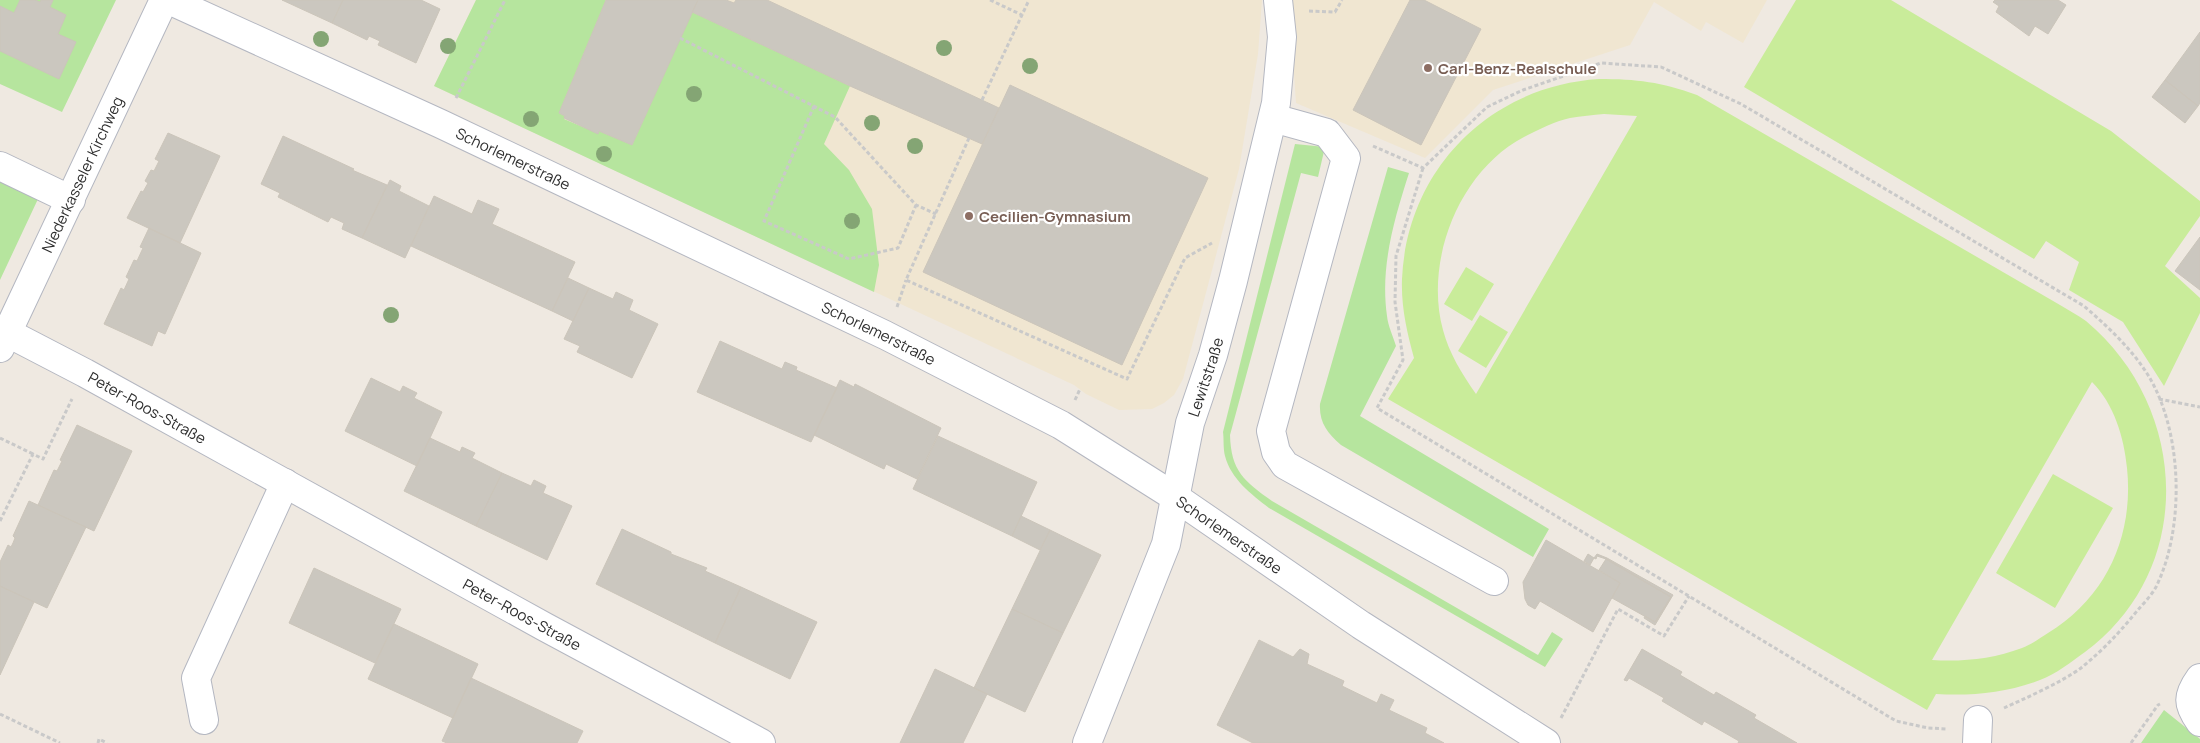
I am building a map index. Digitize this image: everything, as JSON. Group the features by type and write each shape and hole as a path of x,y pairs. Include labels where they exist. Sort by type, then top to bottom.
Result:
{"street":[{"name":"Niederkasseler Kirchweg","path":"4,341 164,0"},
{"name":"Schorlemerstraße","path":"168,0 441,124 919,353 1061,425 1176,497 1361,625 1552,734"},
{"name":"Lewitstraße","path":"1086,743 1166,544 1190,424 1212,355 1275,110 1282,37 1278,5"},
{"path":"1275,110 1327,133 1346,158 1271,432 1276,452 1286,465 1494,581"},
{"path":"0,166 71,200"},
{"name":"Peter-Roos-Straße","path":"4,341 85,373 545,627 761,743"},
{"path":"204,720 196,678 285,483"}],"path":[{"path":"441,124 505,0"},
{"path":"990,0 1022,15"},
{"path":"982,100 1029,0"},
{"path":"1278,5 1335,12 1342,0"},
{"path":"680,38 835,117 916,205 936,214"},
{"path":"1601,63 1661,67 1741,104 2084,306 2117,334 2149,376 2168,420 2173,440 2177,487 2175,518 2167,558 2155,589 2121,631 2080,669 2026,698 1978,732 1928,728 1896,721 1377,408 1403,360 1395,302 1396,256 1423,168 1487,107 1523,90 1601,63"},
{"path":"814,106 764,221 849,259 898,248 916,205"},
{"path":"969,138 906,280 1126,378 1185,258 1247,224"},
{"path":"1371,145 1423,168"},
{"path":"0,438 43,459 85,373"},
{"path":"2158,399 2200,407"},
{"path":"0,521 33,454"},
{"path":"1552,734 1595,656 1618,609 1664,636 1690,596"},
{"path":"2131,743 2158,705 2197,700"},
{"path":"0,714 60,743"},
{"path":"98,743 99,740 107,743"}],"shaded area":[{"name":"Cecilien-Gymnasium","path":"476,0 1262,0 1258,54 1239,169 1183,379 1174,395 1152,409 1119,410 1086,394 1074,385 434,86"},
{"name":"Carl-Benz-Realschule","path":"1289,0 1767,0 1743,43 1706,22 1701,31 1654,2 1630,45 1493,90 1425,158 1296,103"}],"green space":[{"path":"0,0 116,0 62,112 0,84"},
{"path":"476,0 606,0 559,113 565,116 564,119 632,145 692,12 850,86 824,144 849,170 872,209 879,265 874,292 434,86"},
{"path":"1796,0 1891,0 2111,131 2200,201 2200,216 2165,266 2200,298 2200,313 2164,386 2123,322 2069,290 2079,262 2046,241 2034,259 1744,87"},
{"path":"1599,79 1625,80 1660,84 1697,95 2086,321 2120,357 2145,397 2160,442 2166,488 2162,533 2147,577 2121,617 2085,652 2063,668 2046,677 2002,691 1936,694 1927,710 1388,399 1414,358 1402,300 1402,279 1407,239 1420,202 1438,169 1462,140 1490,116 1523,98 1559,85","holes":["1604,114 1637,116 1476,394 1452,355 1443,330 1438,303 1438,276 1443,248 1452,220 1465,195 1481,172 1501,152 1524,137 1558,121 1574,117","2092,382 2106,400 2117,422 2127,468 2128,493 2126,517 2121,540 2101,583 2069,618 2025,647 2000,655 1977,659 1955,661 1932,660"]},
{"path":"1295,144 1325,147 1318,177 1301,173 1230,435 1236,466 1247,481 1272,501 1538,655 1552,632 1563,639 1545,667 1269,508 1242,485 1228,464 1224,453 1223,432"},
{"path":"1388,167 1409,173 1398,208 1385,280 1385,298 1389,327 1396,346 1360,416 1549,529 1533,557 1341,445 1328,432 1323,422 1320,404"},
{"path":"0,180 38,199 0,280"},
{"path":"1466,267 1494,284 1472,321 1444,304"},
{"path":"1480,315 1508,332 1486,368 1458,351"},
{"path":"2053,474 2113,508 2055,608 1996,573"},
{"path":"2164,710 2200,739 2200,743 2141,743"}],"building":[{"path":"20,0 40,2 41,0 53,0 50,7 66,15 58,34 76,42 59,79 0,51 0,6 14,13"},
{"path":"282,0 343,0 332,23"},
{"path":"343,0 421,0 440,9 416,63 378,45 380,41 369,36 367,40 332,23"},
{"path":"606,0 698,0 632,145 599,131 598,134 564,118 565,116 559,113"},
{"path":"698,0 726,0 734,3 736,0 767,0 999,108 982,144 850,86 692,12"},
{"path":"1410,0 1424,0 1481,29 1421,145 1353,110"},
{"path":"1995,0 2058,0 2066,5 2048,34 2035,26 2029,36 1996,12 1999,6 1993,2"},
{"path":"2200,32 2200,103 2198,106 2165,80"},
{"path":"2165,80 2198,106 2185,123 2152,97"},
{"path":"1010,85 1208,178 1122,365 923,272"},
{"path":"168,133 220,156 180,243 127,218 141,191 143,192 148,183 145,181 151,170 154,171 159,161 155,159"},
{"path":"283,136 387,185 362,238 342,229 344,223 331,217 328,222 278,197 280,193 261,184"},
{"path":"390,180 401,186 399,191 429,206 405,258 362,238"},
{"path":"434,196 472,214 478,200 499,209 492,224 575,262 552,311 411,246"},
{"path":"149,228 201,253 165,334 158,331 152,346 104,324 121,288 124,290 129,279 126,277 134,260 137,261 143,248 140,247"},
{"path":"2200,237 2200,290 2175,271"},
{"path":"568,278 589,288 573,321 552,311"},
{"path":"589,288 613,299 616,292 633,300 629,310 658,324 632,378 577,352 580,346 564,339"},
{"path":"720,341 782,369 785,362 797,367 796,370 837,388 811,442 697,392"},
{"path":"371,378 400,392 403,386 417,393 414,398 442,412 417,466 345,431"},
{"path":"840,380 854,387 855,384 941,428 917,479 886,464 884,469 814,435"},
{"path":"77,425 132,451 94,531 38,505 54,470 57,471 62,461 60,460"},
{"path":"938,436 1037,482 1012,536 913,489"},
{"path":"430,438 460,452 462,447 475,453 472,458 502,473 476,526 404,491"},
{"path":"502,473 531,486 534,480 546,486 543,493 572,506 547,560 476,526"},
{"path":"29,501 86,527 47,608 0,586 0,562 8,545 11,547 13,543 15,538 13,536"},
{"path":"1021,516 1050,530 1040,550 1012,536"},
{"path":"622,529 671,552 671,554 707,568 705,571 741,587 715,643 596,584"},
{"path":"1050,530 1101,555 1063,633 1012,609"},
{"path":"1546,540 1620,583 1593,632 1540,601 1535,609 1528,605 1525,599 1523,582"},
{"path":"1588,554 1594,558 1590,565 1584,561"},
{"path":"1597,554 1673,595 1655,625 1644,618 1645,616 1655,622 1671,597 1606,559 1597,556 1596,559 1594,558"},
{"path":"1606,559 1671,597 1655,622 1612,598 1620,583 1599,570"},
{"path":"314,568 401,609 375,663 289,623"},
{"path":"0,586 34,602 0,675"},
{"path":"741,587 817,622 790,679 715,643"},
{"path":"1012,609 1063,633 1025,712 974,688"},
{"path":"394,624 478,664 453,718 368,679"},
{"path":"1259,640 1293,657 1300,649 1309,654 1307,664 1344,681 1342,686 1377,703 1381,694 1394,700 1389,710 1427,728 1425,733 1444,743 1253,743 1217,725"},
{"path":"1642,649 1682,672 1680,675 1714,695 1716,692 1756,715 1754,718 1797,743 1738,743 1739,741 1704,721 1702,725 1662,701 1664,698 1629,678 1627,681 1624,680"},
{"path":"935,669 987,694 963,743 900,743"},
{"path":"471,678 583,731 577,743 447,743 442,741"}],"place":[{"name":"Carl-Benz-Realschule","path":"1428,68"},
{"name":"Cecilien-Gymnasium","path":"969,216"}]}
